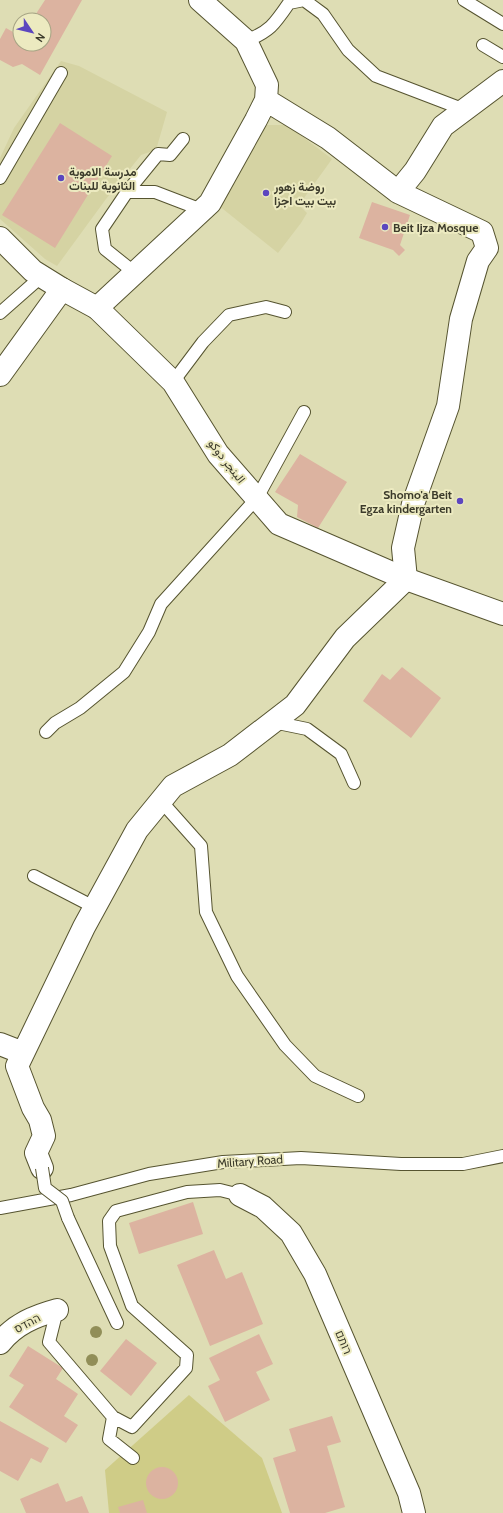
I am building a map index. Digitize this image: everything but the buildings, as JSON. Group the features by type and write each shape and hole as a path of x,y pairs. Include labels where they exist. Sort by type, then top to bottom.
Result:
{"street":[{"path":"97,308 210,203 266,100 267,85 246,41 200,0"},
{"path":"398,192 416,171 443,126 503,81"},
{"path":"42,1168 36,1153 44,1136 40,1120 33,1108 17,1066 94,907 137,830 173,786 230,755 295,705 345,638 406,579 404,548 413,504 448,406 461,319 478,262 487,248 482,232 398,192 328,138 266,100"},
{"name":"البنجر دوكو","path":"0,238 33,271 97,308 173,382 218,454 279,524 406,579 503,614"},
{"path":"0,375 62,289"},
{"path":"0,1044 23,1053"},
{"name":"רותם","path":"240,1195 263,1206 291,1233 315,1274 409,1493 414,1513"},
{"name":"ההדס","path":"0,1343 7,1334 32,1317 57,1310"}],"lane":[{"path":"246,41 261,35 274,26 289,3 304,0 323,14 348,50 376,76 465,110"},
{"path":"464,0 503,24"},
{"path":"483,45 503,57"},
{"path":"0,178 61,73"},
{"path":"135,273 106,249 102,229 127,192 158,154 170,155 183,139"},
{"path":"127,192 155,192 202,210"},
{"path":"0,313 42,276"},
{"path":"173,382 203,342 229,315 266,307 285,312"},
{"path":"46,732 55,723 80,708 124,672 150,632 161,604 257,498 304,412"},
{"path":"273,722 308,729 341,754 354,783"},
{"path":"161,801 201,846 206,912 237,976 285,1045 315,1076 358,1096"},
{"path":"34,876 94,907"},
{"name":"Military Road","path":"0,1208 72,1195 150,1174 223,1162 301,1158 401,1164 463,1164 503,1156"},
{"path":"42,1168 45,1188 62,1201 68,1218 117,1323"},
{"path":"57,1310 49,1342 113,1417 132,1427 186,1368 188,1355 132,1306 110,1246 109,1221 116,1211 187,1192 220,1190 240,1195"},
{"path":"113,1417 109,1439 133,1458"}],"shaded area":[{"name":"مدرسة الاموية الثانوية للبنات","path":"61,61 79,66 167,112 156,150 141,155 106,199 57,266 45,259 0,219 0,158 14,128"},
{"name":"روضة زهور بيت بيت اجزا","path":"267,125 287,125 332,159 299,205 307,213 278,253 218,205"},
{"path":"189,1395 262,1458 282,1513 109,1513 105,1470"}],"place":[{"name":"مدرسة الاموية الثانوية للبنات","path":"61,178"},
{"name":"روضة زهور بيت بيت اجزا","path":"266,193"},
{"name":"Beit Ijza Mosque","path":"385,227"},
{"name":"Shomo'a Beit Egza kindergarten","path":"460,501"}]}
